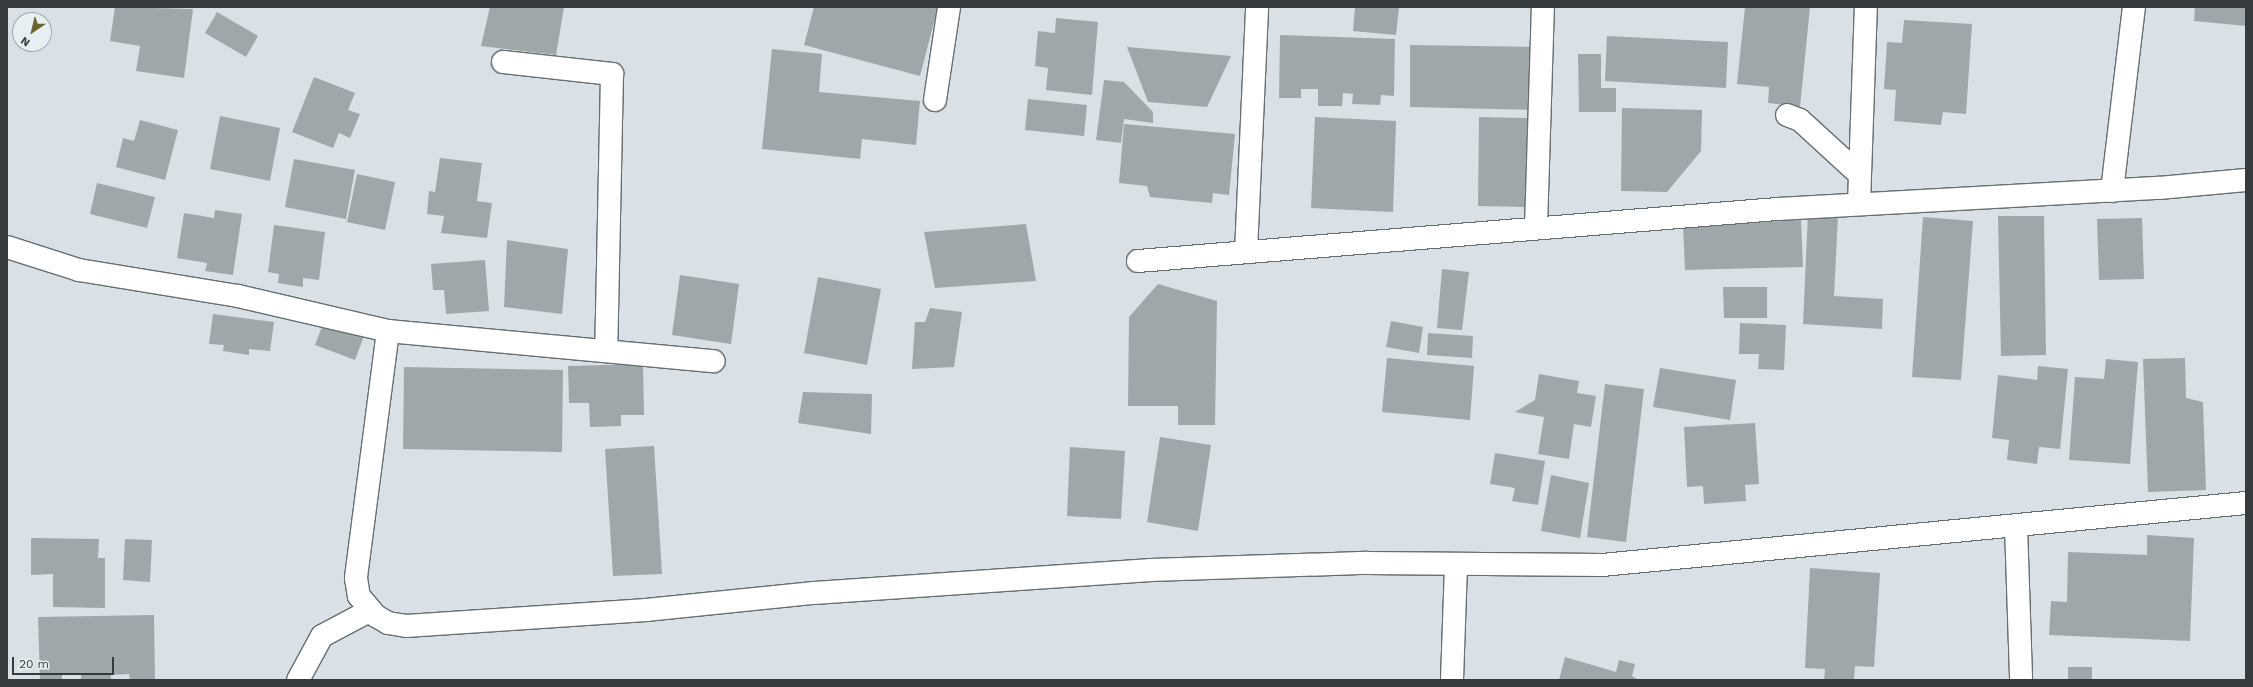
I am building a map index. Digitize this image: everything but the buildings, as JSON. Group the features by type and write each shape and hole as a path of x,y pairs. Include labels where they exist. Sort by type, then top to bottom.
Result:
{"street":[{"path":"935,100 949,7"},
{"path":"1246,252 1257,7"},
{"path":"1536,227 1543,7"},
{"path":"1859,204 1866,7"},
{"path":"2112,190 2134,7"},
{"path":"503,62 612,74 606,351"},
{"path":"1787,116 1800,120 1860,175"},
{"path":"1138,261 1536,227 1859,204 2112,190 2246,180"},
{"path":"7,247 79,270 238,296 388,331 714,361"},
{"path":"388,331 356,578 359,596 370,610 388,623 406,626 646,610 814,593 1151,570 1367,563 1602,565 2246,504"},
{"path":"2016,526 2021,680"},
{"path":"1452,680 1456,564"},
{"path":"298,680 322,636 370,610"}]}
